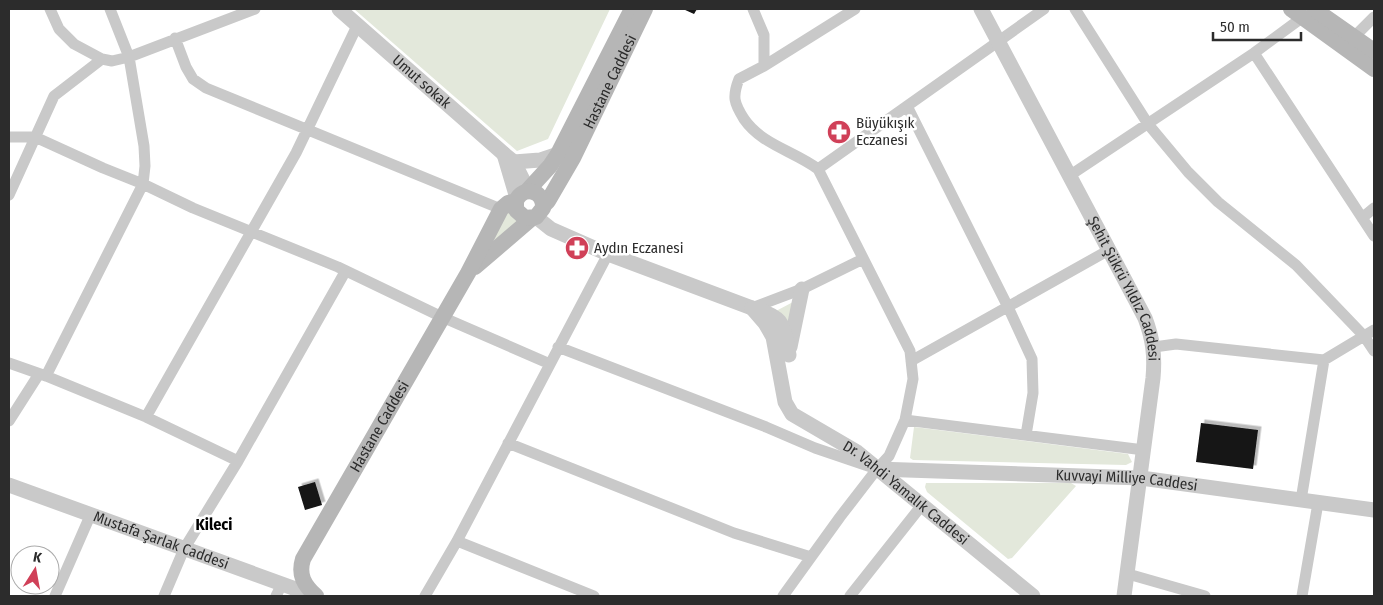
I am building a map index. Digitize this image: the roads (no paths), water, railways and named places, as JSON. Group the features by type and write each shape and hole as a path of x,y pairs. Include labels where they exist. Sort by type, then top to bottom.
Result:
{"main road":[{"name":"Hastane Caddesi","path":"302,574 303,559 468,273 501,209 520,197 550,166 558,154 632,9"},
{"name":"Hastane Caddesi","path":"468,273 537,214 548,201 573,158 645,9"},
{"path":"1303,12 1354,37 1374,51"},
{"path":"1303,12 1374,69"},
{"path":"534,191 539,194 543,199 537,214 522,217 518,213 516,207 520,197 534,191"},
{"path":"302,574 315,596"}],"street":[{"path":"50,9 59,30 69,40 87,52 102,59 112,61 129,57 255,9"},
{"path":"9,421 42,375 143,184 145,166 144,146 129,57 110,9"},
{"name":"Umut sokak","path":"339,9 509,158"},
{"path":"753,9 764,35 764,66"},
{"path":"783,596 877,469 889,456 905,420 913,379 910,351 818,169 809,162 777,147 752,130 735,104 734,91 739,79 764,66 855,9"},
{"name":"Şehit Şükrü Yıldız Caddesi","path":"981,9 1145,318 1154,347 1153,378 1141,478 1124,596"},
{"path":"818,169 1044,9"},
{"path":"1075,9 1148,124 1199,185 1296,265 1369,333 1374,351"},
{"path":"1069,176 1254,53 1303,12"},
{"path":"1354,37 1374,17"},
{"path":"146,417 308,130 358,26"},
{"path":"175,38 186,67 193,79 206,88 501,209"},
{"path":"1254,53 1374,236"},
{"path":"9,195 54,96 102,59"},
{"path":"907,106 1008,307 1032,359 1034,372 1033,393 1026,435"},
{"path":"9,138 35,137 193,208 338,267 442,317 550,364"},
{"path":"520,197 509,158 540,160 558,154"},
{"path":"1362,218 1374,208"},
{"name":"Dr. Vahdi Yamalık Caddesi","path":"537,214 551,229 608,254 771,314 781,322 789,355"},
{"path":"911,361 1109,250"},
{"path":"425,596 457,541 608,254"},
{"path":"752,308 802,289 863,259"},
{"path":"164,596 184,549 238,461 345,272"},
{"name":"Dr. Vahdi Yamalık Caddesi","path":"784,391 802,289"},
{"name":"Dr. Vahdi Yamalık Caddesi","path":"752,308 765,323 772,337 785,402 792,414 858,452 1033,596"},
{"path":"1154,347 1176,344 1324,360 1369,333"},
{"path":"558,347 766,427 815,448 877,469"},
{"path":"1302,500 1324,360"},
{"path":"9,363 146,417 238,461"},
{"path":"905,420 1144,450"},
{"path":"508,443 734,533 811,557"},
{"name":"Kuvvayi Milliye Caddesi","path":"877,469 1141,478 1374,510"},
{"name":"Mustafa Şarlak Caddesi","path":"9,485 184,549 279,590 315,596"},
{"path":"1302,596 1318,503"},
{"path":"850,596 922,505"},
{"path":"54,596 90,516"},
{"path":"457,541 594,596"},
{"path":"279,590 302,574"},
{"path":"1128,574 1205,596"}],"place":[{"name":"Büyükışık Eczanesi","path":"839,132"},
{"name":"Aydın Eczanesi","path":"577,248"}],"district":[{"name":"Kileci","path":"214,524"}]}
